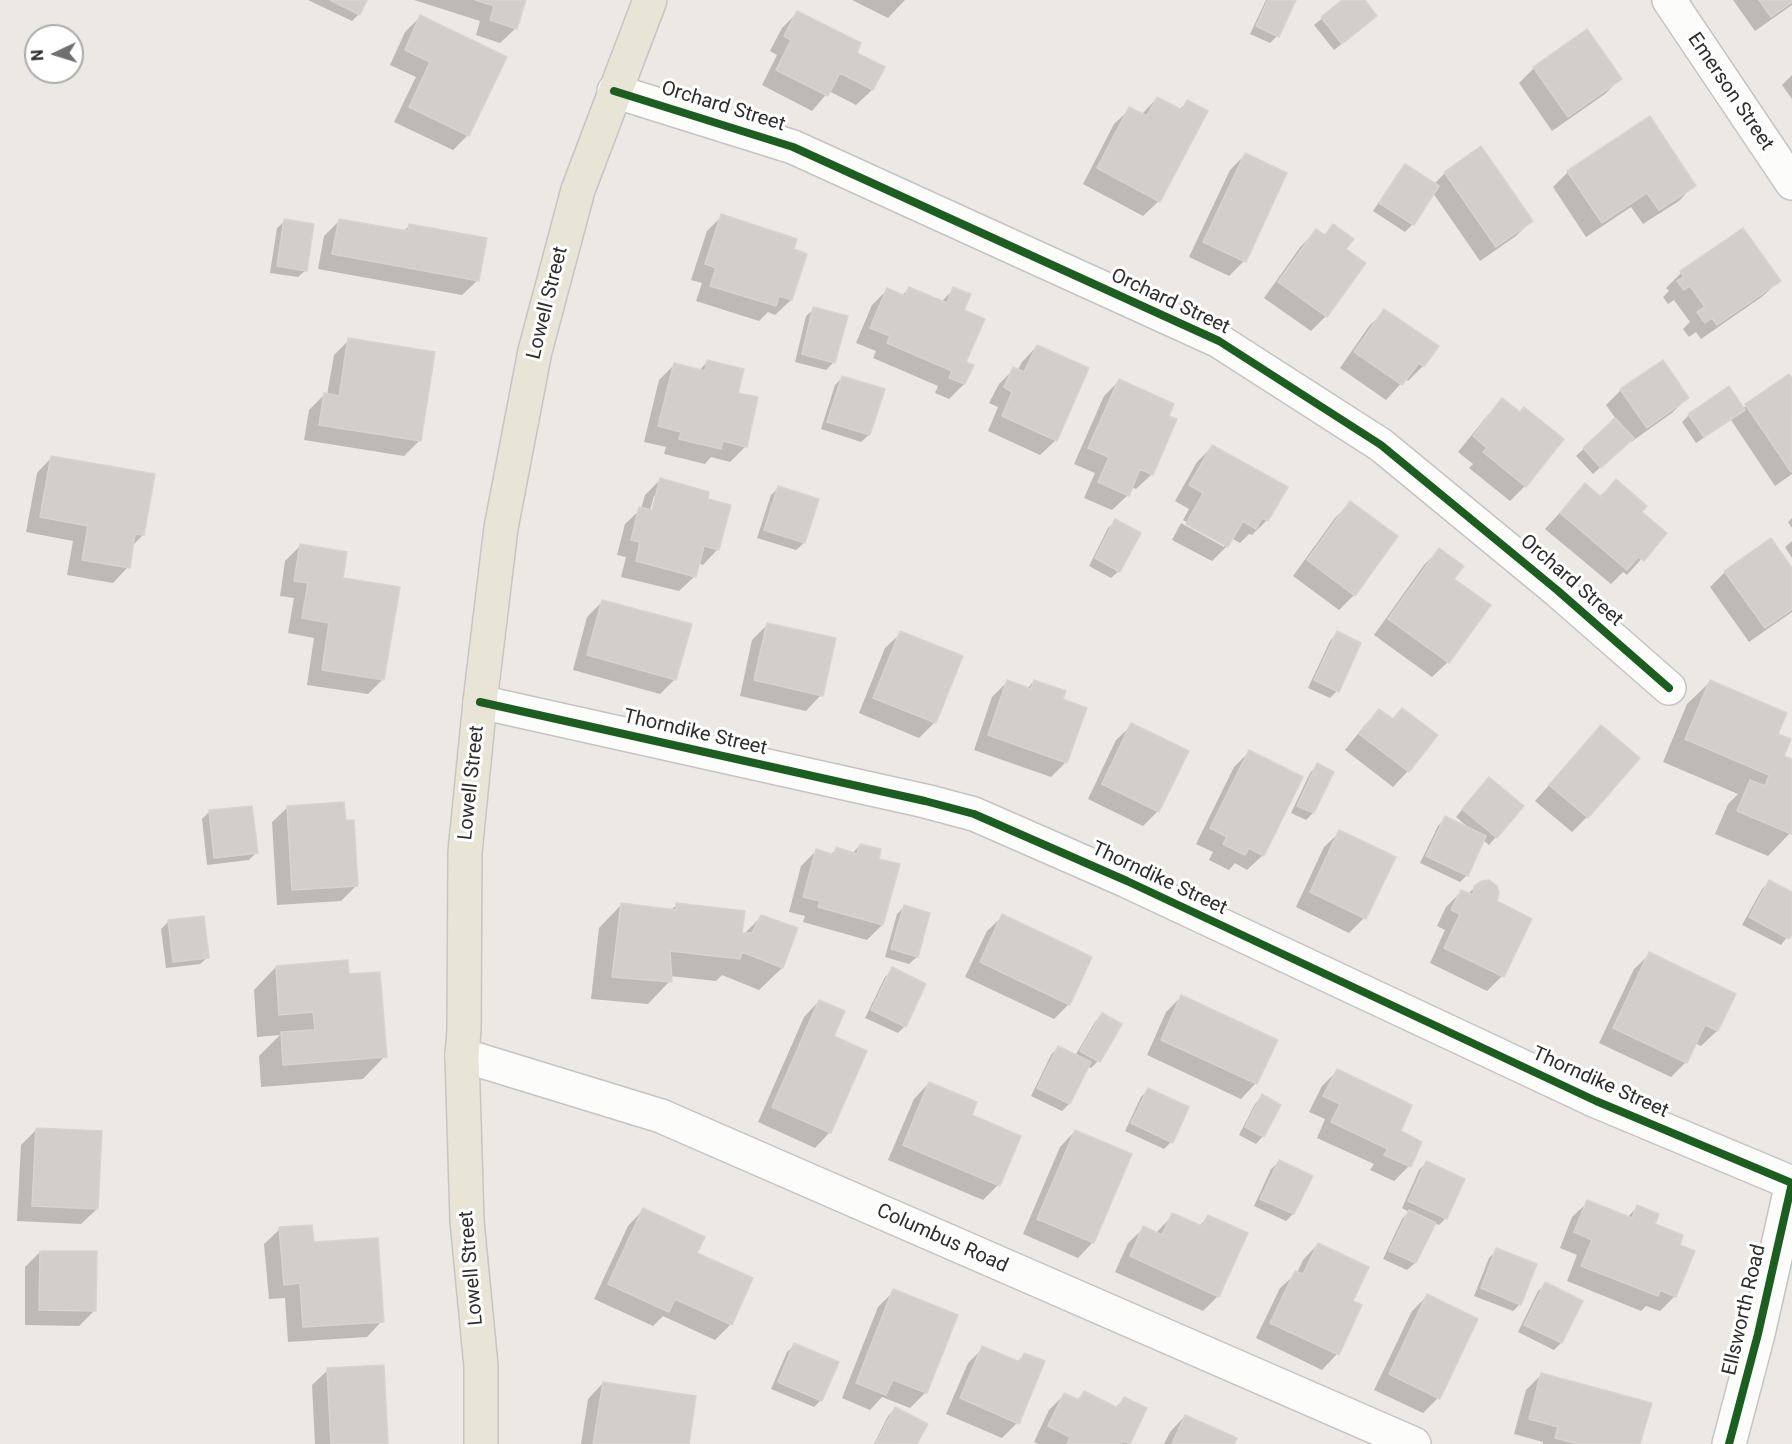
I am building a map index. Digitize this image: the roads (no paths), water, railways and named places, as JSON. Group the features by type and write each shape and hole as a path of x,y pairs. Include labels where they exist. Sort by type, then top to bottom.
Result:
{"main road":[{"name":"Lowell Street","path":"481,1444 481,1366 467,1221 462,1055 465,852 480,702 501,528 535,351 578,190 650,0"}],"street":[{"name":"Emerson Street","path":"1669,0 1792,183"},
{"name":"Orchard Street","path":"614,91 793,147 1219,341 1381,445 1557,590 1669,688"},
{"name":"Thorndike Street","path":"480,702 925,801 974,814 1126,881 1596,1101 1792,1184"},
{"name":"Columbus Road","path":"462,1055 661,1116 1414,1444"},
{"name":"Ellsworth Road","path":"1729,1444 1758,1334 1792,1184"}]}
